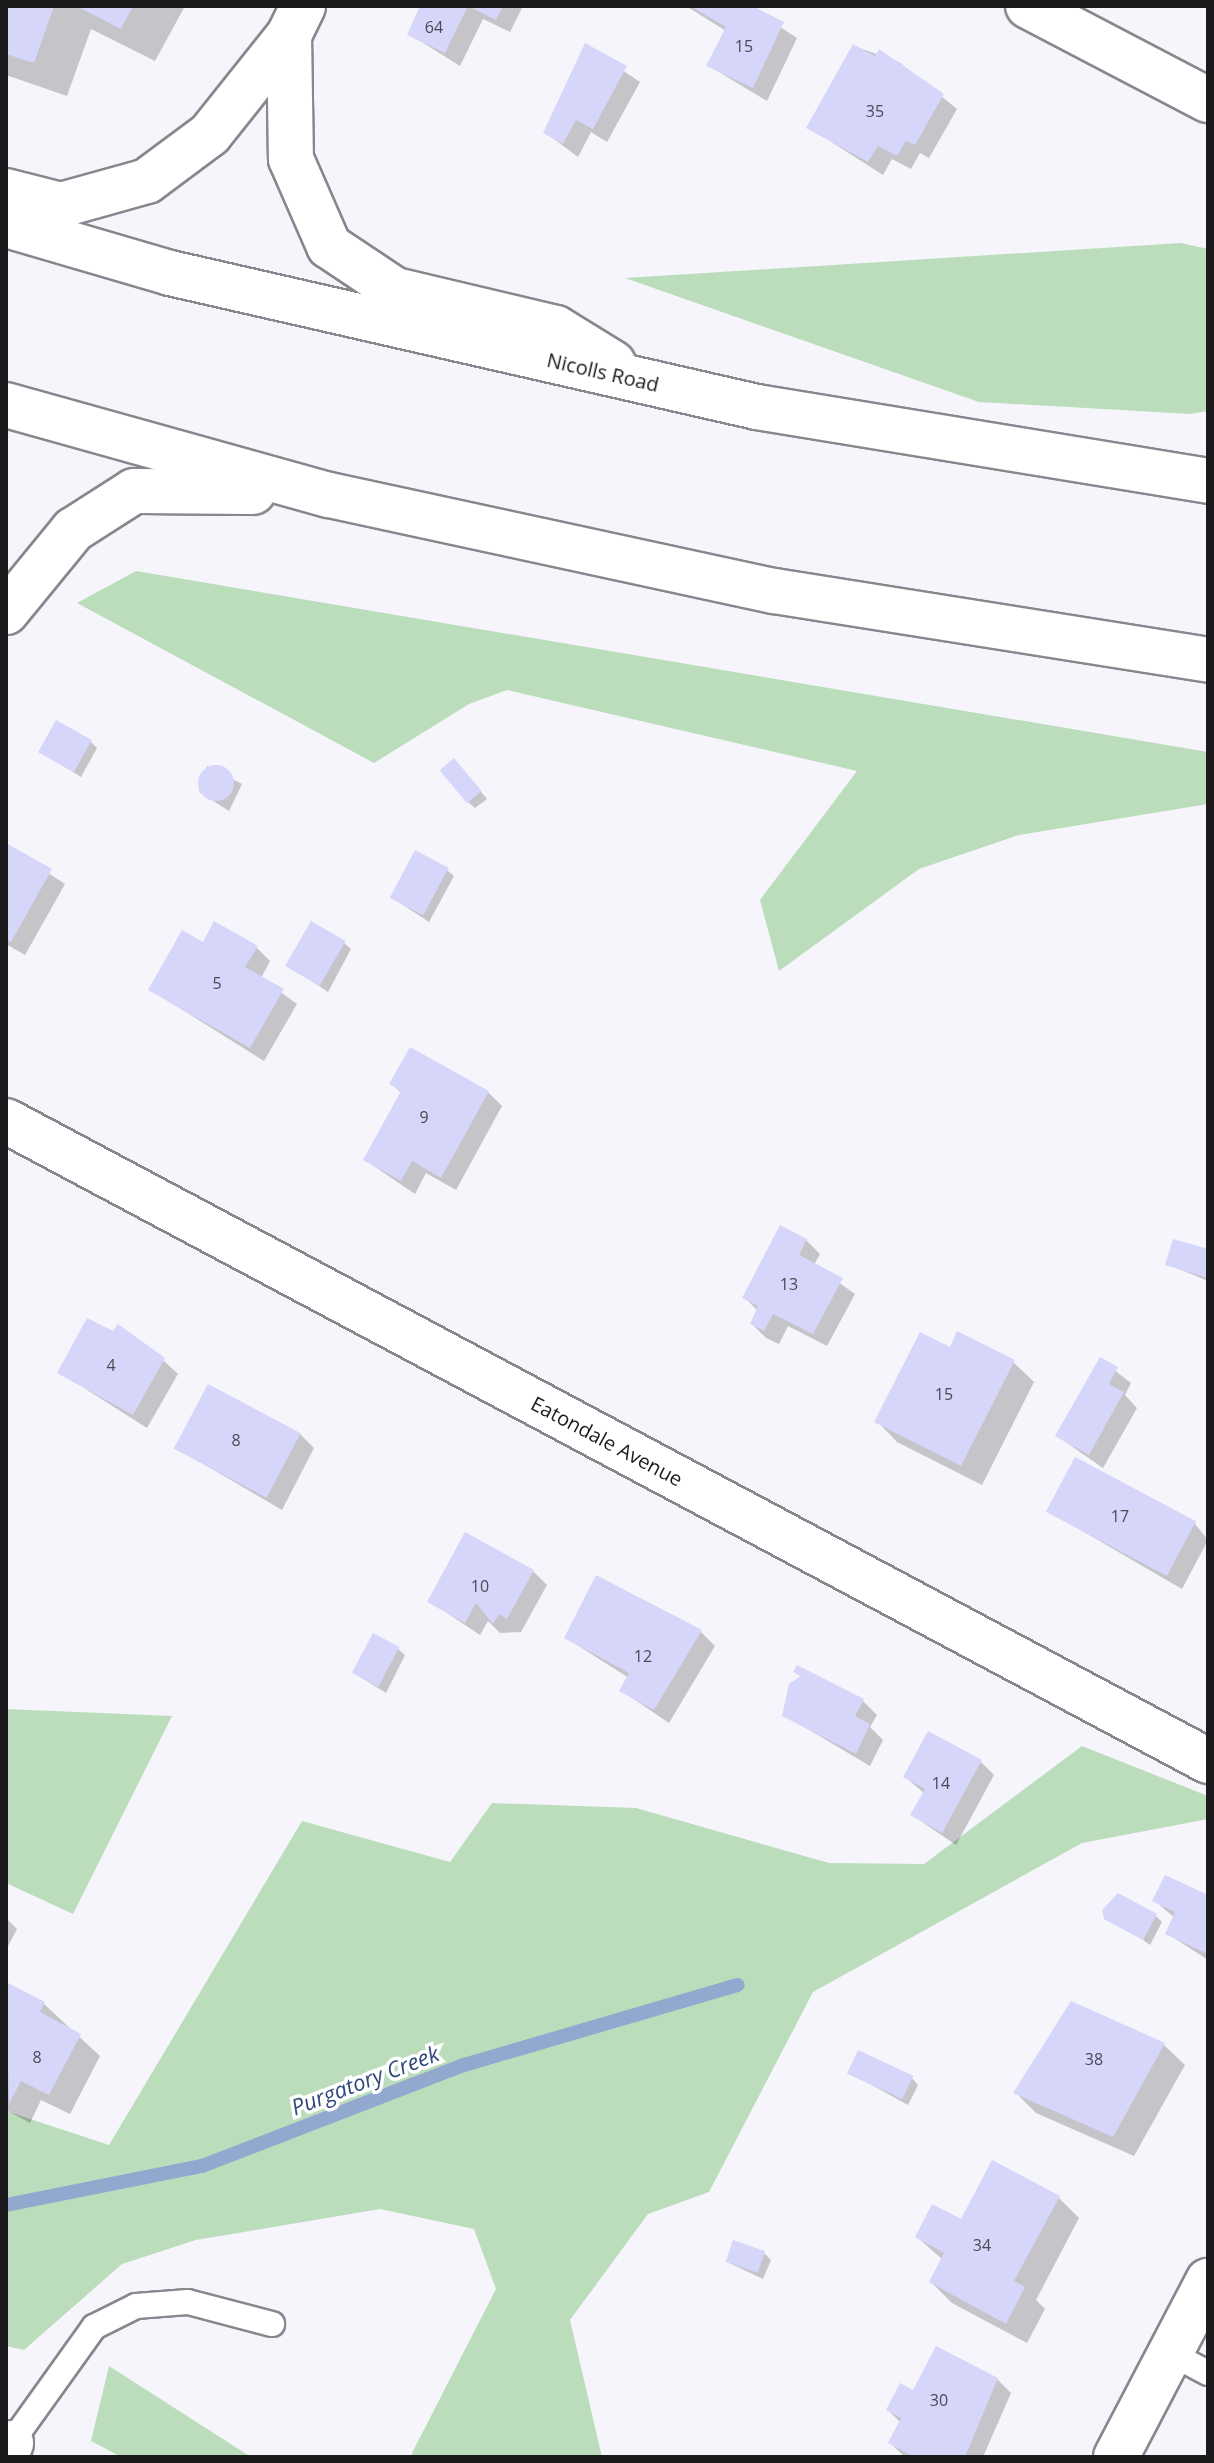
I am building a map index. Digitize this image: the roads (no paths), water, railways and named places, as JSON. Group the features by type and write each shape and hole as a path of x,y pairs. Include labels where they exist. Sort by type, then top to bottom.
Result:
{"main road":[{"path":"1028,6 1208,100"},
{"path":"6,191 61,205 147,181 210,134 296,21"},
{"path":"296,21 291,159 329,246 395,290 556,328 642,381"},
{"name":"Nicolls Road","path":"6,225 170,273 757,407 1208,481"},
{"path":"6,405 329,495 774,591 1208,660"},
{"path":"6,612 73,530 134,491 329,495"},
{"name":"Eatondale Avenue","path":"6,1121 1208,1761"},
{"path":"1116,2457 1189,2363 1208,2281"}],"lane":[{"path":"8,2449 94,2327 136,2306 188,2302 272,2324"}],"waterway":[{"name":"Purgatory Creek","path":"6,2205 202,2166 464,2065 738,1985"}]}
